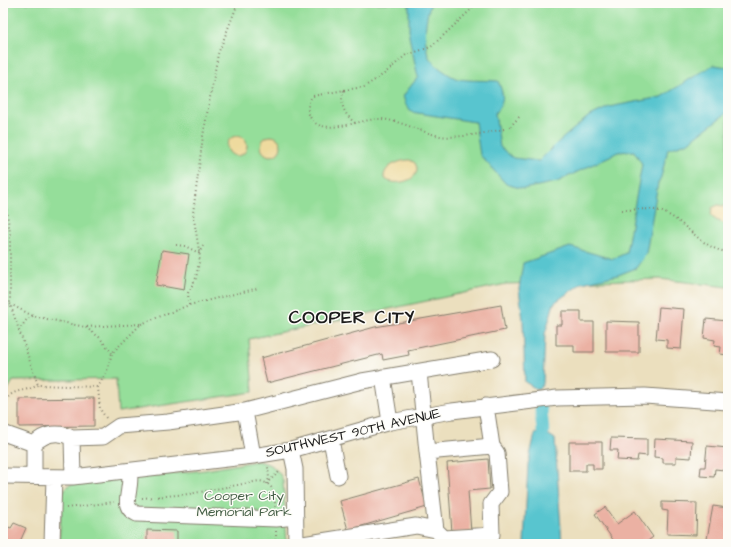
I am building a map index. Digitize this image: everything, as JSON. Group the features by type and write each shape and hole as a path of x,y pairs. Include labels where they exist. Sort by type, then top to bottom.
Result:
{"street":[{"path":"34,476 34,444 38,440 50,434 61,434 72,438 103,437 115,428 245,411 362,381 492,359"},
{"path":"419,372 436,530"},
{"path":"383,378 390,422"},
{"name":"SOUTHWEST 90TH AVENUE","path":"3,476 73,477 253,456 291,450 331,440 390,422 486,406 557,398 646,396 728,402"},
{"path":"303,544 416,526 436,530 444,538 492,535 491,504 500,492 497,453 492,446 486,406"},
{"path":"245,411 253,456"},
{"path":"3,433 34,444"},
{"path":"72,438 73,477"},
{"path":"331,440 338,476"},
{"path":"427,452 492,446"},
{"path":"291,450 295,469 296,544"},
{"path":"130,471 130,485 126,500 130,510 137,514 276,519 296,517"},
{"path":"52,544 54,477"}],"path":[{"path":"189,305 188,293 198,269 199,253 193,213 203,136 218,54 238,3"},
{"path":"478,3 431,47 409,53 373,82 364,87 313,96 308,105 308,112 317,123 336,128 379,119 401,122 442,136 509,128 520,116"},
{"path":"344,90 342,105 348,118 355,123"},
{"path":"3,190 10,232 10,304 38,386"},
{"path":"622,210 658,211 665,213 691,230 705,244 728,252"},
{"path":"176,245 185,246 199,253"},
{"path":"199,253 203,246"},
{"path":"10,304 33,316 85,327 141,324 189,305 259,288"},
{"path":"3,307 10,304"},
{"path":"19,330 27,319 33,316"},
{"path":"115,428 108,422 100,409 98,387 107,370 112,353 141,324"},
{"path":"85,327 99,337 112,353"},
{"path":"3,408 11,394 16,391 33,389 38,386 98,387"},
{"path":"268,464 268,482 275,493 276,512"},
{"path":"61,508 221,489 255,481 268,482 279,472"},
{"path":"276,526 276,544"}],"green space":[{"path":"3,3 728,3 728,287 660,279 506,284 249,339 253,392 118,412 116,379 13,381 3,398"},
{"name":"Cooper City Memorial Park","path":"257,461 266,463 273,467 279,473 283,481 287,544 59,544 62,494 67,486 72,484 205,470"}],"sand":[{"path":"233,136 241,136 247,142 247,150 241,156 233,156 227,150 227,142"},
{"path":"271,136 278,139 281,146 278,153 271,156 264,153 261,146 264,139"},
{"path":"410,160 415,163 417,169 416,174 412,178 407,181 394,182 384,178 386,170 393,164"},
{"path":"718,205 728,207 728,225 711,216 712,208"}],"water":[{"path":"409,3 431,3 426,22 425,37 429,57 438,67 458,79 498,81 502,94 502,101 495,113 500,147 513,158 539,161 557,143 588,117 609,107 661,97 713,65 728,67 728,112 687,143 668,149 658,183 646,254 636,268 618,275 582,283 554,303 545,334 543,384 538,390 525,382 523,320 519,289 523,263 570,247 613,259 626,253 642,164 634,151 618,152 557,182 523,189 506,184 480,155 475,122 411,112 406,105 403,96 418,77 409,36"},
{"path":"543,431 555,439 562,544 524,544 528,464 535,434"}],"building":[{"path":"162,250 189,254 184,290 156,285"},
{"path":"501,305 505,330 408,350 409,355 383,360 382,354 267,383 261,358 375,327"},
{"path":"659,307 684,309 681,349 667,348 667,340 656,339"},
{"path":"562,311 581,311 581,322 594,322 594,352 574,352 574,345 556,345 556,325 562,325"},
{"path":"706,319 728,321 728,355 720,354 721,347 714,346 715,340 704,338"},
{"path":"606,321 639,322 639,352 606,352"},
{"path":"94,398 94,426 19,427 19,399"},
{"path":"611,438 647,439 647,456 638,455 637,461 617,460 618,450 610,450"},
{"path":"655,439 692,441 691,458 676,457 676,463 663,463 663,458 654,457"},
{"path":"569,442 602,442 602,469 593,469 593,464 586,464 586,471 569,471"},
{"path":"707,446 728,448 728,465 725,465 724,470 715,469 714,477 700,476 701,467 705,467"},
{"path":"488,459 490,489 468,491 471,532 452,533 447,463"},
{"path":"419,479 427,507 348,530 340,501"},
{"path":"662,502 697,503 696,535 667,534 668,511 662,510"},
{"path":"713,506 728,508 728,543 707,539"},
{"path":"605,507 617,524 635,511 653,537 644,544 641,542 638,544 616,544 595,514"},
{"path":"14,523 26,528 19,544 3,544 3,525 11,528"},
{"path":"147,530 177,531 177,544 147,544"}],"waterway":[{"path":"541,410 543,431"}],"district":[{"name":"COOPER CITY","path":"352,317"}]}
